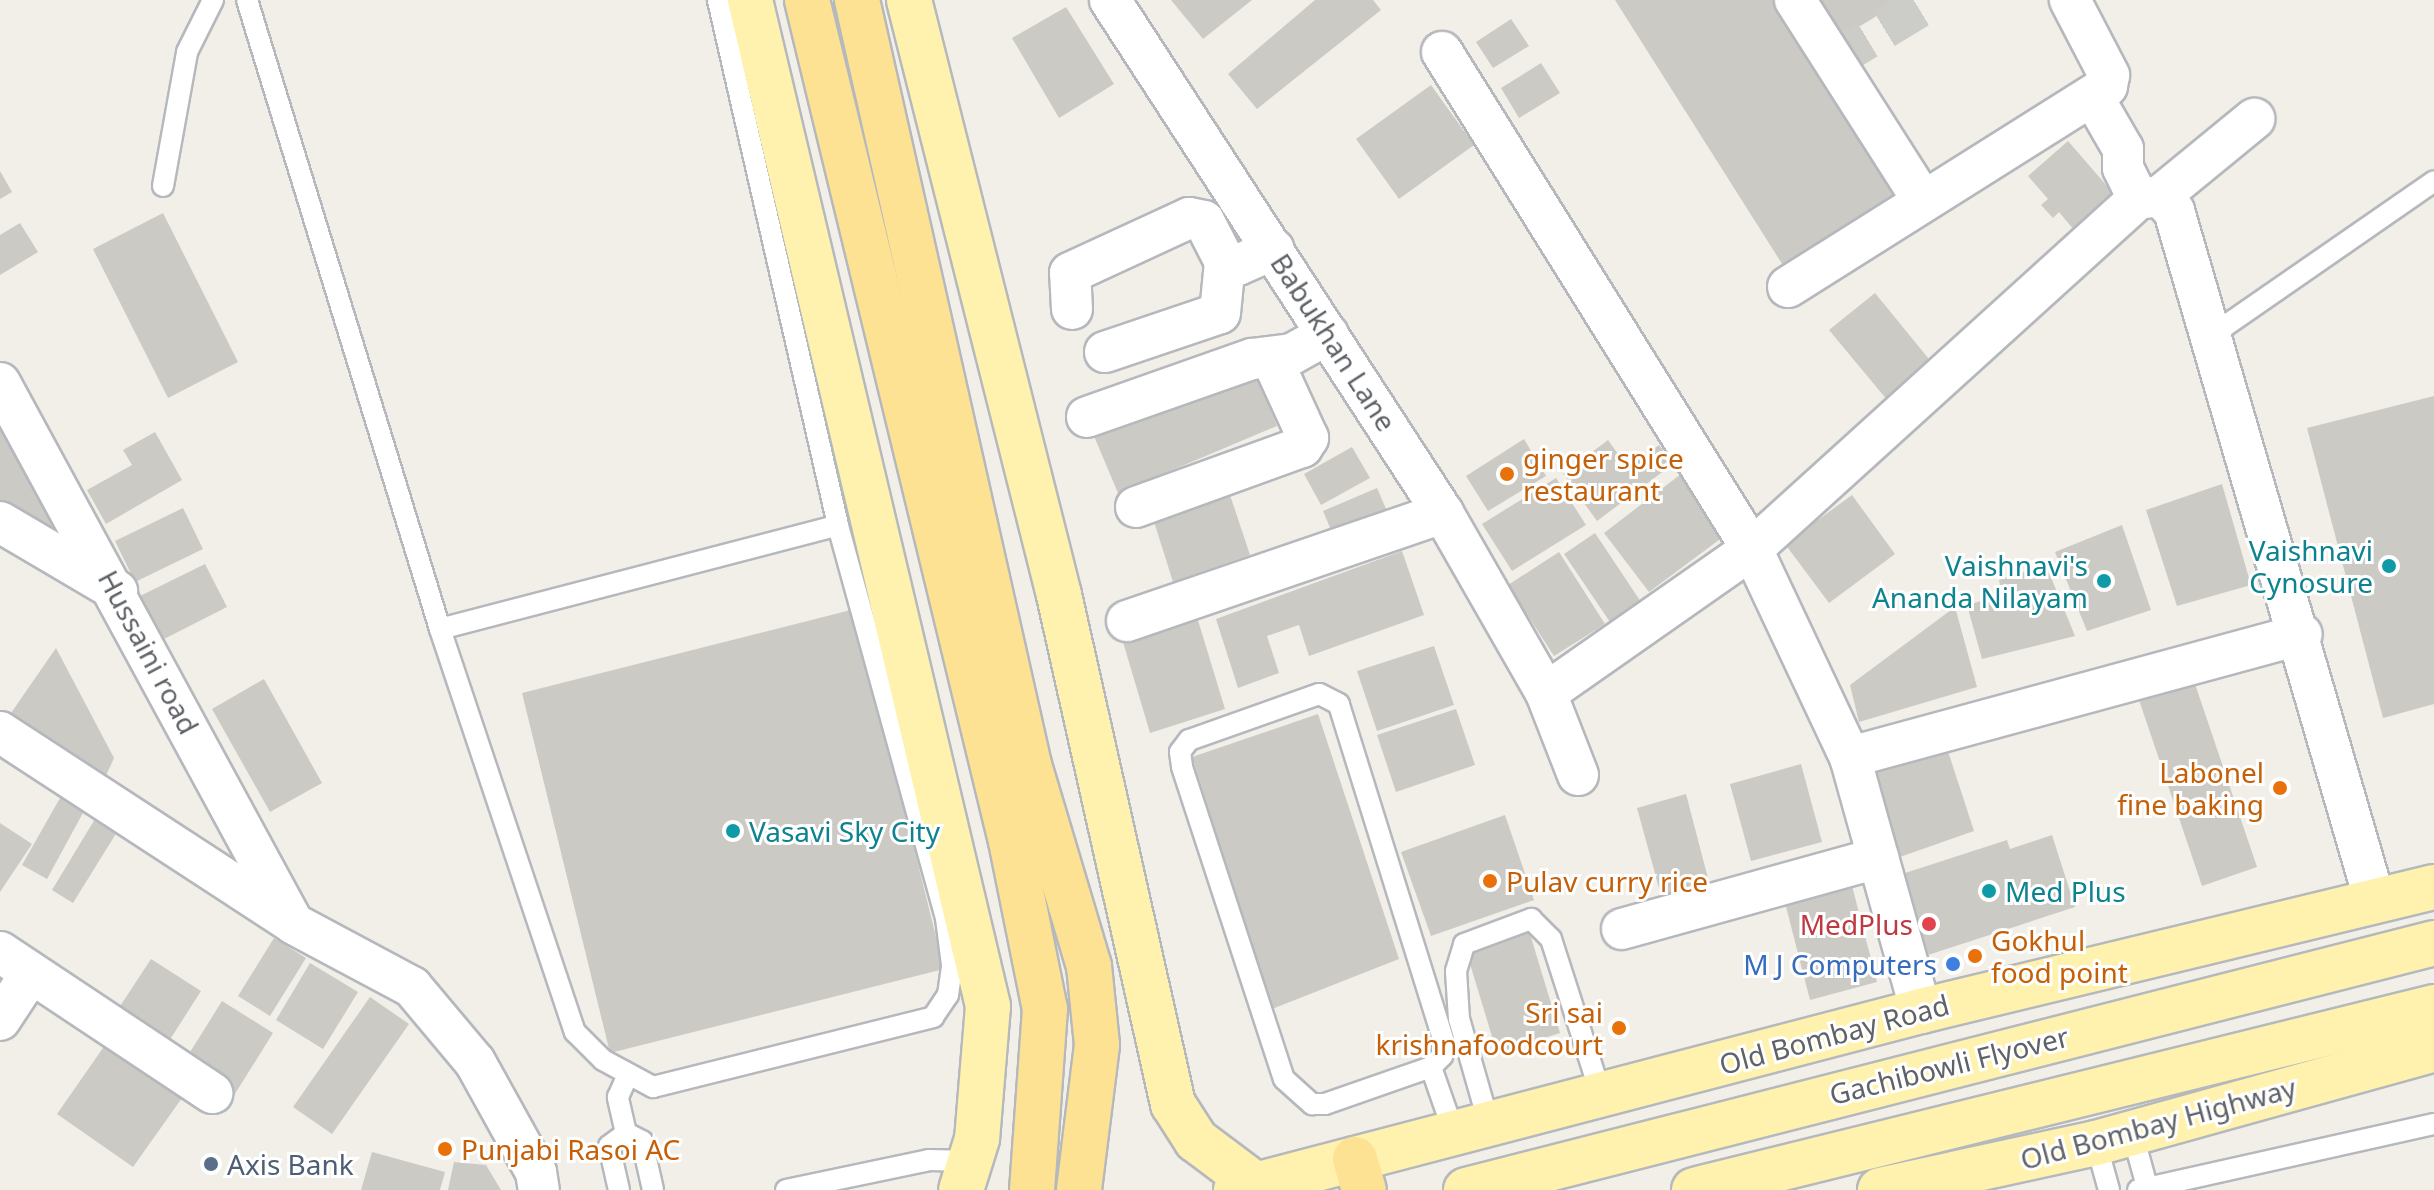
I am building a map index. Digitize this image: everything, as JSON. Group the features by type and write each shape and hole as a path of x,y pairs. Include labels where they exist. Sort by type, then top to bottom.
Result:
{"highway":[{"path":"807,0 1011,841 1045,1009 1032,1190"},
{"path":"857,0 1029,765 1089,966 1097,1045 1079,1190"}],"main road":[{"path":"750,0 988,1006 965,1176"},
{"path":"909,0 1059,595 1173,1104 1196,1140 1246,1187"},
{"name":"Old Bombay Road","path":"1246,1187 1360,1174 1471,1129 1921,1011 2374,898 2434,887"},
{"name":"Gachibowli Flyover","path":"1466,1190 2434,943"},
{"name":"Gachibowli Flyover","path":"1694,1190 2434,1007"},
{"name":"Old Bombay Highway","path":"1880,1190 2114,1137 2434,1049"}],"street":[{"path":"1795,0 1923,201"},
{"path":"1788,287 2082,104 2109,75 2070,0"},
{"name":"Babukhan Lane","path":"1123,5 1443,513 1546,693 1578,775"},
{"path":"1442,52 1752,549 1850,757 1921,1011"},
{"path":"2082,104 2123,149 2140,188 2174,211 2302,634 2374,898"},
{"path":"1546,693 1752,549 2140,188 2254,119"},
{"path":"1072,309 1070,273 1189,218 1204,221 1225,262 1220,313 1105,352"},
{"path":"1225,262 1238,265 1274,249"},
{"path":"1087,417 1271,357 1328,334"},
{"path":"1136,507 1302,447 1308,438 1271,357"},
{"name":"Hussaini road","path":"0,383 117,591 294,924"},
{"path":"1127,621 1443,513"},
{"path":"0,522 117,591"},
{"path":"1850,757 2302,634"},
{"path":"0,732 294,924 412,987 475,1062 536,1172 539,1190"},
{"path":"1622,929 1878,858"},
{"path":"0,1020 15,962 212,1093"}],"lane":[{"path":"163,186 187,52 213,0"},
{"path":"247,0 440,629 575,1032 627,1077 653,1087 933,1017 948,995 952,965 946,918 838,525 718,0"},
{"path":"2212,335 2434,181"},
{"path":"440,629 838,525"},
{"path":"1319,694 1339,704 1444,1042 1442,1056 1431,1067 1312,1104 1284,1079 1182,767 1180,752 1205,732 1319,694"},
{"path":"1471,1129 1456,971 1464,944 1531,919 1551,939 1601,1095"},
{"path":"1431,1067 1471,1129"},
{"path":"626,1133 618,1097 627,1077"},
{"path":"2114,1137 2145,1189 2434,1124"},
{"path":"619,1190 609,1146 626,1133"},
{"path":"626,1133 642,1141 653,1190"},
{"path":"2109,1190 2114,1137"},
{"path":"786,1190 929,1160 965,1176"}],"building":[{"path":"1171,0 1252,0 1203,39"},
{"path":"1315,0 1373,0 1381,10 1257,109 1228,74"},
{"path":"1615,0 1784,0 1910,199 1791,278"},
{"path":"1809,0 1903,0 1834,42"},
{"path":"1066,7 1114,84 1059,118 1012,38"},
{"path":"1511,19 1529,46 1493,68 1476,42"},
{"path":"1541,63 1560,93 1519,118 1501,88"},
{"path":"1431,85 1474,145 1399,199 1356,139"},
{"path":"2068,141 2120,201 2079,236 2059,212 2053,218 2041,205 2048,199 2028,176"},
{"path":"0,171 12,192 0,199"},
{"path":"163,213 238,362 168,398 93,249"},
{"path":"20,223 38,252 0,275 0,235"},
{"path":"1875,293 1933,364 1888,401 1829,330"},
{"path":"1257,372 1277,426 1118,493 1091,429"},
{"name":"Vaishnavi Cynosure","path":"2434,396 2434,704 2383,718 2307,428"},
{"path":"0,408 72,528 64,547 0,503"},
{"path":"155,432 182,480 106,524 87,490 132,465 123,450"},
{"name":"ginger spice restaurant","path":"1524,439 1546,476 1488,511 1466,476"},
{"path":"1608,440 1628,468 1659,445 1673,464 1597,521 1563,474"},
{"path":"1352,447 1370,478 1321,505 1304,474"},
{"path":"1681,474 1727,534 1649,592 1604,533"},
{"path":"1556,478 1586,525 1512,571 1482,524"},
{"path":"1226,483 1250,555 1173,582 1150,509"},
{"path":"2222,484 2251,585 2177,606 2146,510"},
{"path":"1377,488 1390,518 1336,542 1323,511"},
{"path":"1852,495 1895,554 1829,603 1785,544"},
{"path":"183,508 203,549 135,582 115,541"},
{"name":"Vaishnavi's Ananda Nilayam","path":"2122,525 2151,610 2087,631 2055,552"},
{"path":"1595,533 1643,605 1612,625 1564,554"},
{"path":"1402,551 1424,615 1309,656 1299,625 1267,636 1279,673 1238,688 1216,619"},
{"path":"1559,552 1605,624 1554,656 1508,585"},
{"path":"205,564 227,607 162,640 140,596"},
{"path":"2046,565 2075,636 1982,659 1967,605 2002,595 1999,580"},
{"path":"1955,607 1977,687 1859,722 1850,685"},
{"name":"Vasavi Sky City","path":"855,609 944,969 610,1053 522,693"},
{"path":"1197,617 1225,709 1150,733 1123,642"},
{"path":"1434,646 1454,705 1377,731 1357,671"},
{"path":"56,648 114,758 105,778 11,713"},
{"path":"2193,678 2257,867 2202,886 2138,697"},
{"path":"264,679 322,783 270,812 212,709"},
{"path":"1456,709 1475,765 1396,792 1377,735"},
{"path":"1318,714 1399,959 1272,1009 1192,757"},
{"path":"1944,739 1974,831 1897,858 1866,766"},
{"path":"1801,764 1822,842 1751,861 1730,784"},
{"path":"1686,794 1710,886 1662,899 1637,808"},
{"path":"60,798 84,811 47,879 22,865"},
{"path":"1505,815 1534,900 1431,936 1401,852"},
{"path":"95,819 117,832 73,903 52,890"},
{"path":"0,823 32,844 0,892"},
{"name":"Med Plus","path":"2052,835 2075,907 1928,955 1902,874 2007,840 2010,849"},
{"path":"1850,878 1877,982 1810,1000 1783,895"},
{"path":"1527,924 1560,1033 1497,1053 1464,944"},
{"path":"274,938 306,958 270,1016 238,996"},
{"path":"151,959 201,991 162,1052 111,1020"},
{"path":"310,963 358,992 323,1049 276,1020"},
{"path":"370,997 409,1024 332,1134 293,1107"},
{"path":"222,1001 273,1033 233,1097 182,1065"},
{"path":"105,1045 182,1098 133,1167 57,1114"},
{"path":"372,1152 445,1172 440,1190 361,1190"},
{"path":"454,1162 486,1165 501,1190 448,1190"}],"tunnel":[{"path":"1833,60 1932,0"}],"place":[{"name":"ginger spice restaurant","path":"1507,474"},
{"name":"Vaishnavi Cynosure","path":"2389,566"},
{"name":"Vaishnavi's Ananda Nilayam","path":"2104,581"},
{"name":"Labonel fine baking","path":"2280,788"},
{"name":"Vasavi Sky City","path":"733,831"},
{"name":"Pulav curry rice","path":"1490,881"},
{"name":"Med Plus","path":"1989,891"},
{"name":"MedPlus","path":"1929,924"},
{"name":"Gokhul food point","path":"1975,956"},
{"name":"M J Computers","path":"1953,964"},
{"name":"Sri sai krishnafoodcourt","path":"1619,1028"},
{"name":"Punjabi Rasoi AC","path":"445,1149"},
{"name":"Axis Bank","path":"211,1164"}]}
